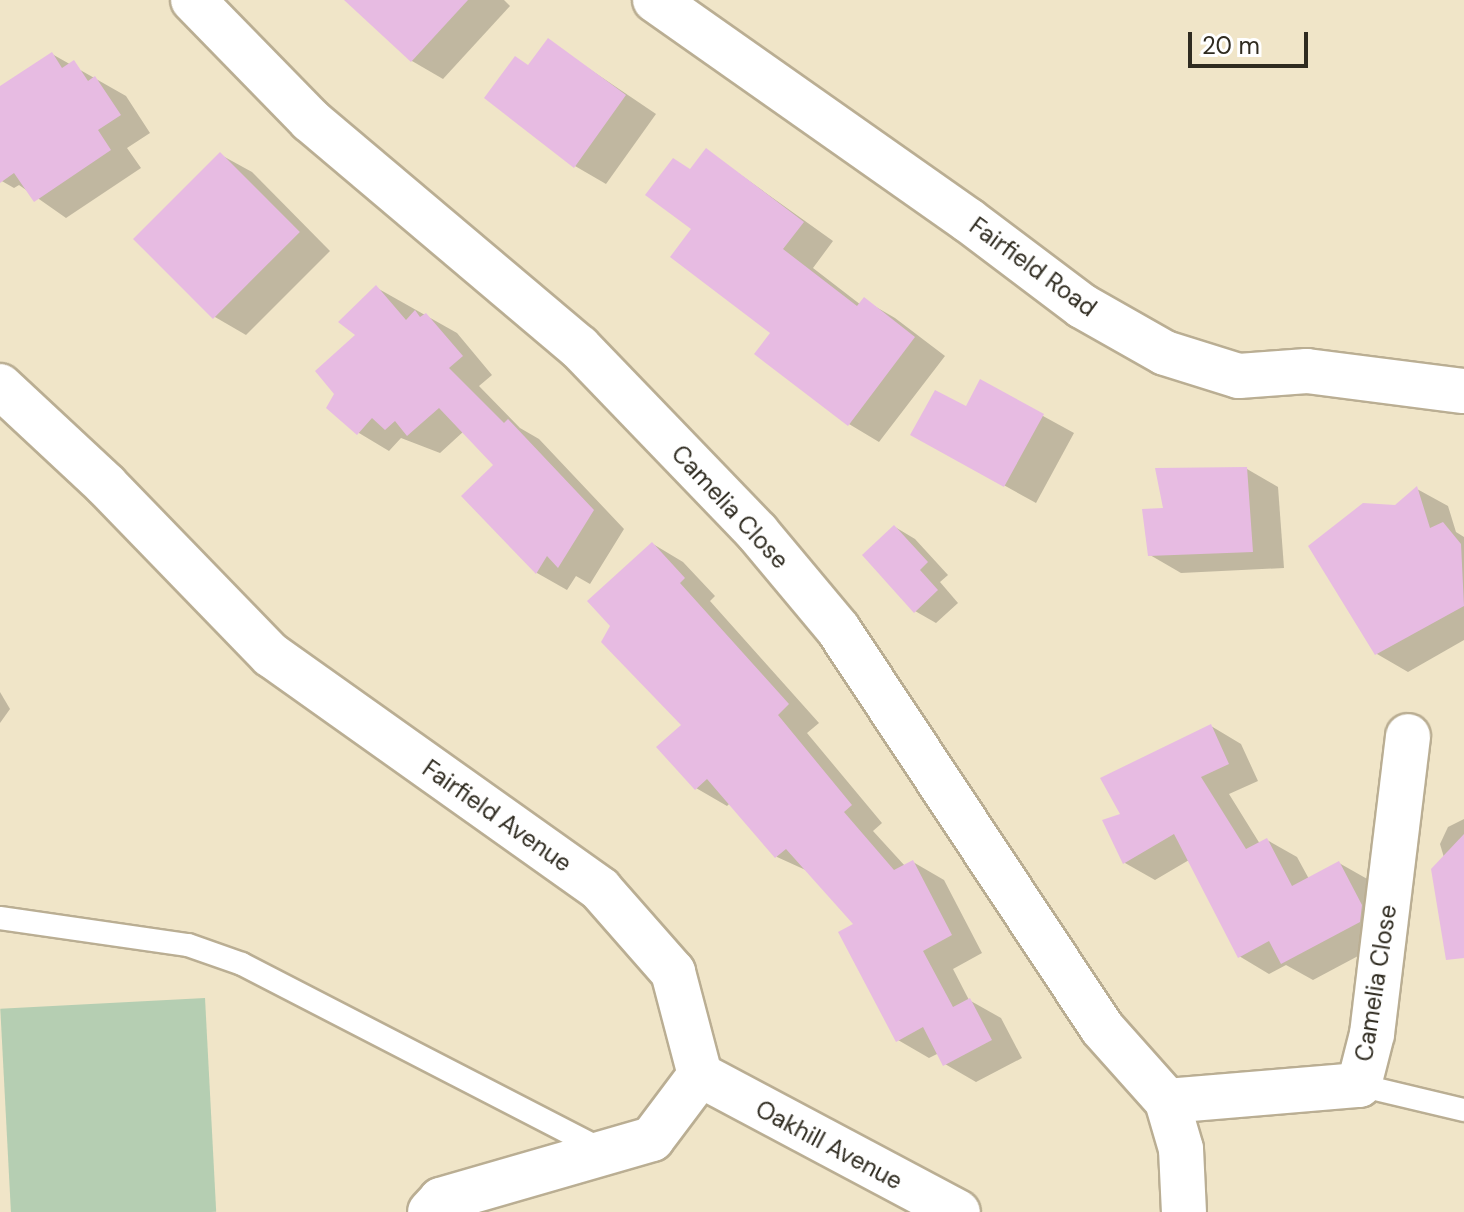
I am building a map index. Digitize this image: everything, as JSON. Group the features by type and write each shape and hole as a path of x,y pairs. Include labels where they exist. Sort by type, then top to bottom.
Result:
{"street":[{"name":"Camelia Close","path":"193,0 310,120 579,347 757,532 838,629 907,727 1102,1028 1167,1101 1181,1149 1184,1212"},
{"name":"Fairfield Road","path":"655,0 968,220 1082,306 1165,353 1239,376 1307,371 1464,391"},
{"name":"Fairfield Avenue","path":"0,386 106,485 271,655 600,889 673,972 700,1075"},
{"name":"Camelia Close","path":"1167,1101 1359,1085 1372,1034 1408,736"},
{"path":"430,1212 441,1200 652,1139 700,1075"},
{"name":"Oakhill Avenue","path":"700,1075 958,1212"}],"lane":[{"path":"0,918 188,945 242,964 608,1153"},
{"path":"1359,1085 1464,1110"}],"green space":[{"path":"205,998 216,1212 11,1212 0,1009"}],"building":[{"path":"344,0 468,0 411,62"},
{"path":"548,38 626,95 574,168 484,98 515,56 528,65"},
{"path":"52,52 62,68 74,60 88,81 95,76 121,115 98,130 111,150 34,202 14,173 0,183 0,86"},
{"path":"706,148 804,222 783,249 857,306 864,297 915,337 848,426 754,354 770,333 670,257 691,229 645,195 673,158 690,169"},
{"path":"220,152 300,232 213,319 133,239"},
{"path":"376,285 406,320 415,310 420,317 426,313 463,356 449,368 504,423 508,419 594,510 558,568 547,556 536,574 461,496 493,465 439,408 407,436 395,421 385,430 372,418 357,435 326,408 334,394 315,371 355,335 338,322"},
{"path":"980,379 1044,414 1004,487 910,435 935,390 966,406"},
{"path":"1247,467 1253,552 1148,556 1142,509 1163,508 1155,468"},
{"path":"1417,486 1430,528 1443,522 1461,544 1464,606 1375,655 1308,546 1363,503 1395,505"},
{"path":"894,525 928,562 920,570 938,590 914,613 862,555"},
{"path":"652,542 685,578 680,583 789,704 778,715 852,805 844,812 894,870 913,860 952,935 923,951 953,1007 970,998 992,1040 943,1066 923,1027 896,1042 838,932 853,924 786,849 775,858 707,779 695,790 656,747 681,725 601,642 610,626 587,601"},
{"path":"1211,724 1229,764 1201,777 1246,849 1267,838 1292,886 1339,861 1362,905 1360,922 1281,964 1269,941 1238,958 1174,834 1123,864 1102,820 1120,814 1100,778"},
{"path":"1464,834 1464,958 1446,960 1431,869"}]}
